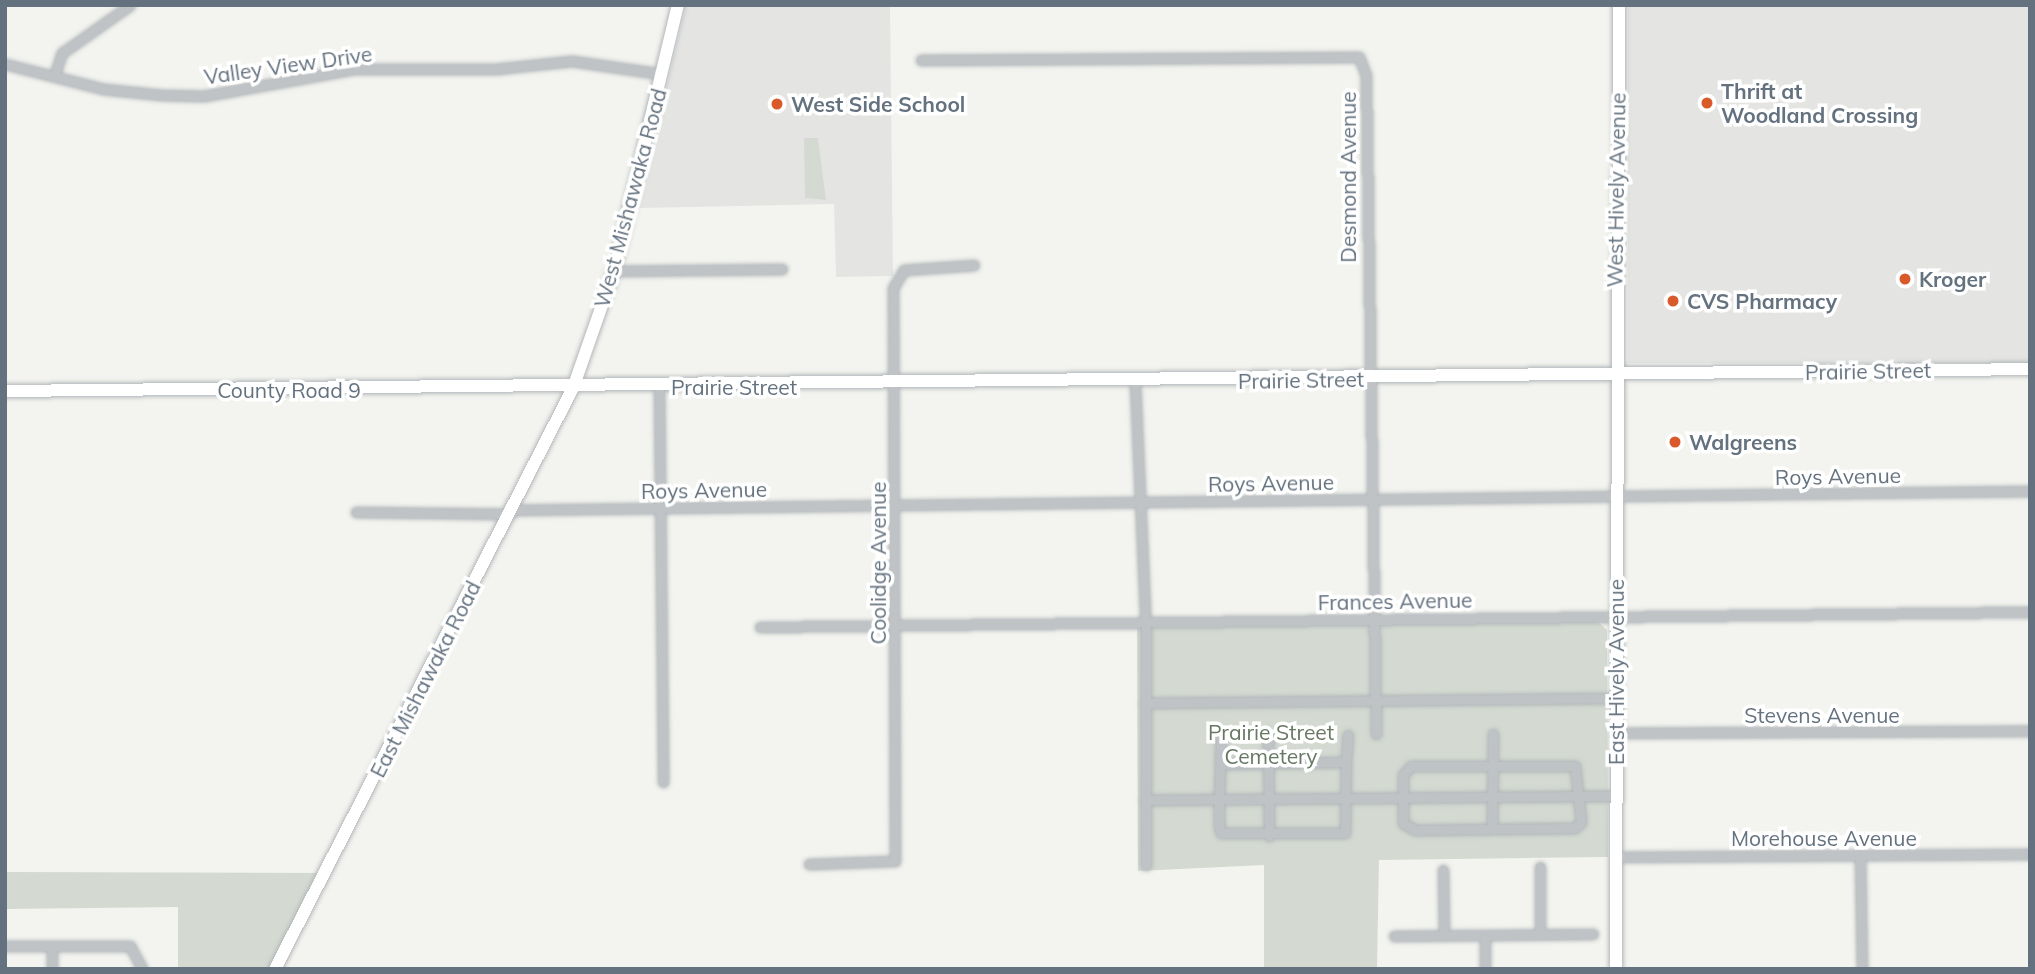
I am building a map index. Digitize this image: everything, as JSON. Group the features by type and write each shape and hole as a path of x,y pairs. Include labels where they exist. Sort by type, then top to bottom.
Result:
{"main road":[{"name":"West Mishawaka Road","path":"573,388 614,271 678,5"},
{"name":"West Hively Avenue","path":"1614,375 1619,5"},
{"name":"Prairie Street","path":"573,388 893,386 2030,369"},
{"name":"East Hively Avenue","path":"1614,375 1618,857 1616,969"},
{"name":"County Road 9","path":"5,391 573,388"},
{"name":"East Mishawaka Road","path":"275,969 573,388"}],"street":[{"path":"55,74 62,53 130,5"},
{"name":"Desmond Avenue","path":"921,60 1359,57 1366,75 1366,371 1373,379 1376,734"},
{"name":"Valley View Drive","path":"5,64 55,74 103,89 204,96 354,69 496,69 572,61 662,74"},
{"name":"Coolidge Avenue","path":"809,864 895,860 893,288 904,270 975,265"},
{"path":"614,271 782,269"},
{"path":"1135,382 1145,703 1146,865"},
{"path":"659,387 663,782"},
{"name":"Roys Avenue","path":"356,512 2030,491"},
{"name":"Frances Avenue","path":"760,627 2030,612"},
{"path":"1145,703 1615,698"},
{"name":"Stevens Avenue","path":"1615,733 2030,731"},
{"path":"1492,829 1493,734"},
{"path":"1221,736 1221,833 1269,836 1345,833 1348,735"},
{"path":"1268,736 1269,836"},
{"path":"1220,764 1346,762"},
{"path":"1412,766 1575,766 1580,796 1581,822 1575,828 1415,831 1403,823 1403,775 1412,766"},
{"path":"1145,800 1617,796"},
{"name":"Morehouse Avenue","path":"1618,857 2030,854"},
{"path":"1860,855 1862,969"},
{"path":"1540,867 1540,934"},
{"path":"1443,870 1444,936"},
{"path":"1394,936 1593,934"},
{"path":"1485,936 1485,969"},
{"path":"5,946 131,946 142,969"},
{"path":"52,946 52,969"}],"shaded area":[{"name":"West Side School","path":"686,5 890,5 893,276 836,277 834,204 639,208"},
{"path":"1628,5 2030,5 2030,363 1628,363"}],"green space":[{"path":"804,138 818,138 826,200 805,198"},
{"name":"Prairie Street Cemetery","path":"1596,620 1607,630 1608,857 1379,860 1377,969 1264,969 1264,865 1138,871 1137,625"},
{"path":"5,872 319,873 269,969 178,969 178,907 5,909"}],"place":[{"name":"Thrift at Woodland Crossing","path":"1707,103"},
{"name":"West Side School","path":"777,104"},
{"name":"Kroger","path":"1905,279"},
{"name":"CVS Pharmacy","path":"1673,301"},
{"name":"Walgreens","path":"1675,442"}]}
